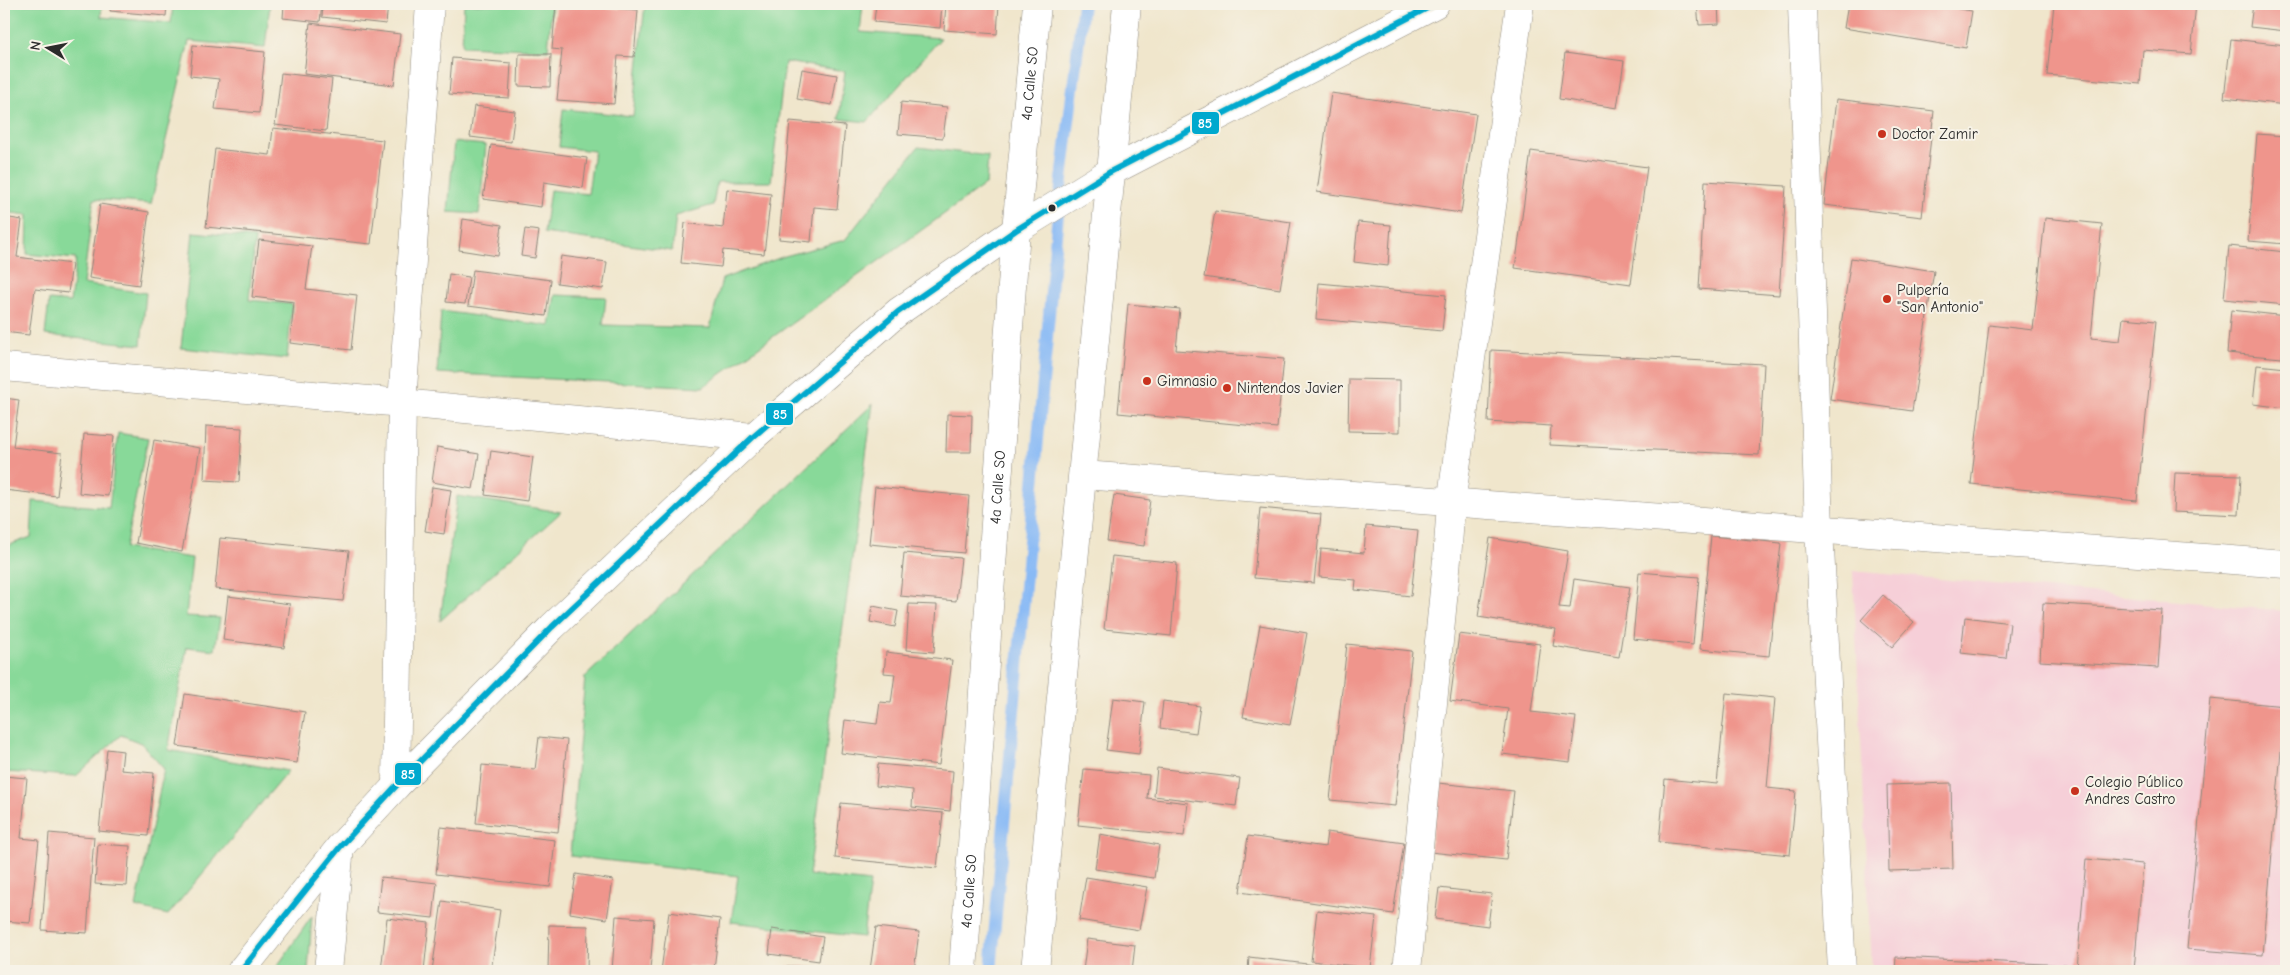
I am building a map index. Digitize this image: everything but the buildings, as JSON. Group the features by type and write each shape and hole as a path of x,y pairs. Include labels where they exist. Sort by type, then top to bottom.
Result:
{"main road":[{"path":"396,786 402,403 430,4"},
{"name":"4a Calle SO","path":"963,971 1016,230 1037,4"},
{"path":"1034,971 1083,475 1110,172 1128,4"},
{"path":"240,971 340,847 396,786 552,627 753,438 898,312 1016,230 1083,191 1110,172 1435,4"},
{"path":"1407,971 1448,559 1451,504 1520,4"},
{"path":"1802,4 1818,529 1842,971"},
{"path":"4,367 402,403 753,438"},
{"path":"1083,475 1451,504 2286,564"},
{"path":"328,971 340,847"}],"shaded area":[{"name":"Colegio Público Andres Castro","path":"1853,571 2286,611 2286,971 1872,971"}],"green space":[{"path":"4,4 102,4 101,17 171,23 173,4 270,4 265,48 189,41 151,204 94,199 83,284 146,293 141,345 45,335 49,300 70,302 76,259 27,254 28,215 4,212"},
{"path":"464,4 552,4 548,50 462,46"},
{"path":"645,4 863,4 860,32 941,38 867,122 839,119 845,71 785,62 771,182 717,182 713,205 676,216 672,251 544,233 550,190 588,194 594,151 559,147 563,109 633,116"},
{"path":"454,142 486,145 479,214 448,212"},
{"path":"918,147 988,156 986,184 703,387 437,373 441,311 550,326 555,295 606,297 603,325 710,328 722,279 785,256 845,240"},
{"path":"193,232 255,238 249,300 292,304 287,359 181,348"},
{"path":"873,404 809,875 870,882 863,937 731,922 738,876 570,856 585,677"},
{"path":"118,433 148,438 125,548 192,558 186,616 220,618 215,650 187,647 168,750 288,771 168,915 136,907 164,769 141,743 121,735 76,776 4,772 4,547 31,537 33,501 109,508"},
{"path":"457,496 561,512 440,621"},
{"path":"312,916 308,971 274,971"}],"waterway":[{"path":"991,971 1058,213 1083,4"}],"transit line":[{"name":"85","path":"241,971 340,847 396,786 552,627 753,437 898,312 1016,230 1110,172 1435,4"}],"place":[{"name":"Doctor Zamir","path":"1882,134"},
{"name":"Pulpería \"San Antonio\"","path":"1887,299"},
{"name":"Gimnasio","path":"1147,381"},
{"name":"Nintendos Javier","path":"1227,388"},
{"name":"Colegio Público Andres Castro","path":"2075,791"}]}
